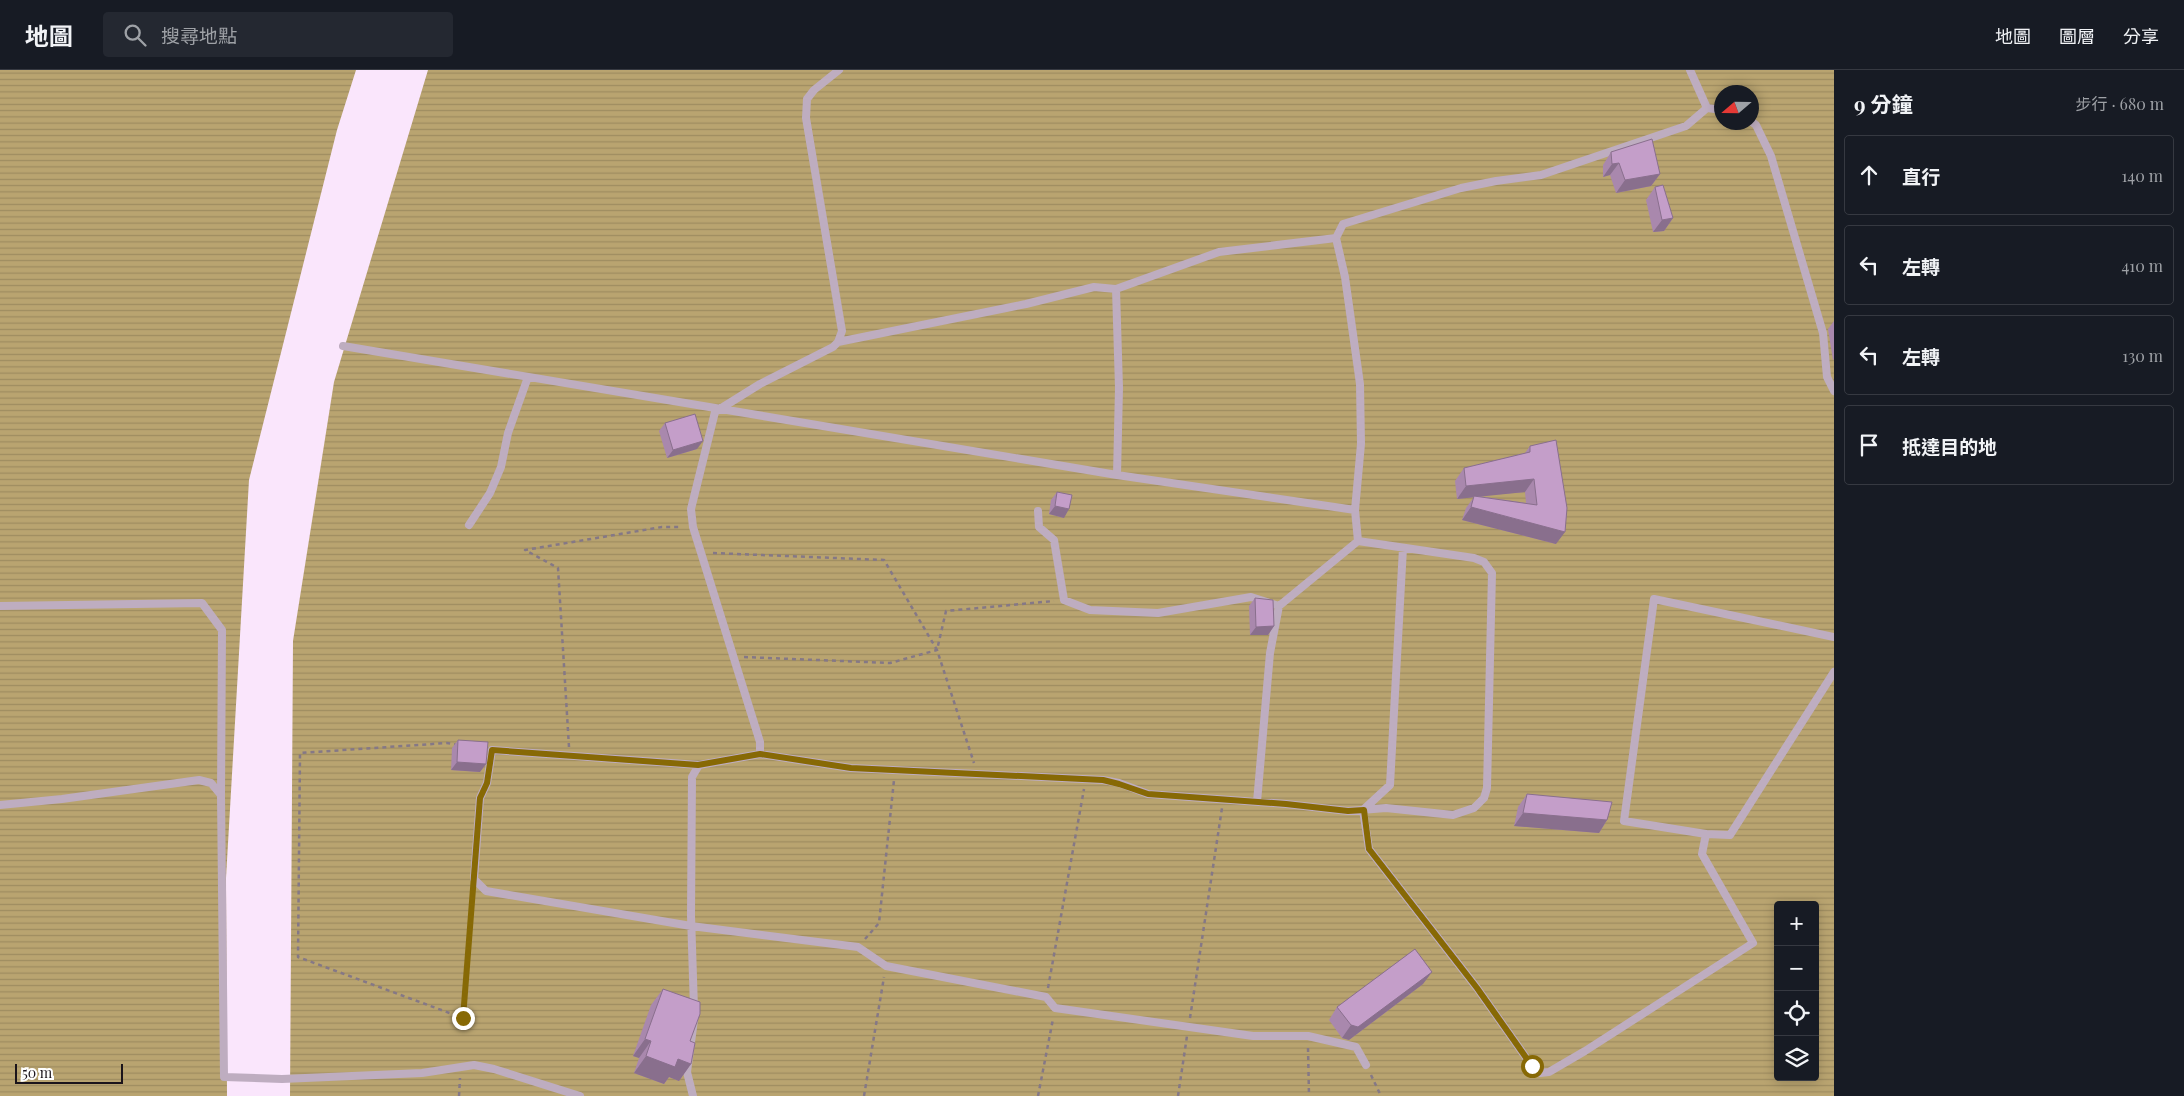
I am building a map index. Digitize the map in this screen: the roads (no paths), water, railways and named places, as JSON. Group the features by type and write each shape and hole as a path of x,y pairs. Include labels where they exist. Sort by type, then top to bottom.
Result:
{"lane":[{"path":"760,754 760,742 693,527 691,508 715,412 760,384 833,347 838,342 842,331 806,118 807,99 814,90 839,70"},
{"path":"1690,70 1707,108"},
{"path":"1358,541 1355,510 1361,444 1360,384 1345,277 1336,238 1344,224 1460,188 1496,181 1541,176 1686,126 1707,108 1714,109"},
{"path":"1758,130 1771,156 1822,332 1827,377 1834,391"},
{"path":"838,342 1026,304 1094,288 1116,289 1219,252 1336,238"},
{"path":"1116,289 1119,388 1117,475"},
{"path":"342,346 1117,475 1355,510"},
{"path":"469,524 490,493 501,467 508,433 528,377"},
{"path":"1038,511 1038,528 1054,540 1064,600 1090,610 1158,613 1251,597 1279,606"},
{"path":"1256,802 1270,653 1279,606 1358,541 1474,558 1484,562 1492,573 1487,788 1484,798 1474,808 1453,815 1386,808 1348,811 1148,794 1119,784 1086,780 851,768 760,754 698,765 492,750 487,783 480,798 474,879 486,891 691,926 858,947 886,966 1046,996 1055,1008 1253,1036 1308,1036 1356,1047 1366,1064"},
{"path":"1364,810 1390,786 1403,548"},
{"path":"1834,637 1654,599 1624,821 1706,834 1730,834 1834,672"},
{"path":"0,606 202,604 222,630 221,795 224,1077 292,1079 422,1074 474,1065 494,1069 580,1096"},
{"path":"693,1096 687,1072 694,1028 691,926 692,777 698,765"},
{"path":"0,805 62,799 199,780 210,783 221,795"},
{"path":"1364,810 1369,849 1477,988 1532,1066 1540,1072 1549,1072 1585,1051 1753,943 1702,854 1706,834"}]}
